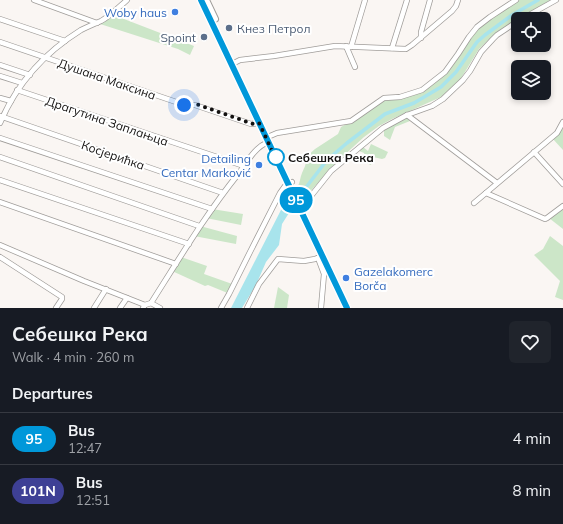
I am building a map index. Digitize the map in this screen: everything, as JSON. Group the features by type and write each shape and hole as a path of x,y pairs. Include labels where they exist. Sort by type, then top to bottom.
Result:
{"main road":[{"path":"201,0 352,308"},
{"path":"206,0 259,123 269,139"},
{"path":"300,202 320,258 347,308"}],"street":[{"path":"34,0 97,22"},
{"path":"0,123 1,117 17,90 45,58 82,30 111,14 125,0"},
{"path":"355,67 348,46 365,0"},
{"path":"392,48 407,0"},
{"path":"421,38 421,32 430,0"},
{"path":"233,63 240,60 331,47 348,46 408,48 452,11 458,0"},
{"path":"0,245 127,298 144,307 151,303 199,226 223,193 257,149 269,139 278,133 351,121 384,98 400,97 422,90 445,72 477,27 516,0"},
{"path":"535,12 556,0"},
{"path":"0,19 65,42"},
{"path":"300,202 331,171 387,125 407,115 428,108 443,99 463,80 481,52 497,35 511,26"},
{"name":"Душана Максина","path":"0,42 185,105 196,104 251,124 259,123"},
{"path":"0,65 30,75"},
{"path":"0,76 22,83"},
{"name":"Драгутина Заплањца","path":"17,90 244,166"},
{"path":"0,98 11,101"},
{"path":"407,115 497,183"},
{"name":"Косјерићка","path":"1,117 223,193"},
{"path":"474,203 559,131 563,122"},
{"path":"0,138 212,208"},
{"path":"534,152 563,184"},
{"path":"0,157 199,226"},
{"path":"0,180 189,244"},
{"path":"221,308 284,186 290,183"},
{"path":"486,193 545,219 563,206"},
{"path":"0,202 176,264"},
{"path":"0,257 62,297 62,300 56,308"},
{"path":"247,308 259,284 278,259 297,261 320,258 324,274 321,308"},
{"path":"94,308 106,289"},
{"path":"120,308 127,298"},
{"path":"151,303 160,308"}],"green space":[{"path":"516,0 550,0 530,12 511,12 511,24 496,33 479,49 460,80 441,97 392,119 364,137 339,160 305,197 298,186 305,166 306,157 315,149 338,134 341,127 358,118 378,101 422,90 438,79 477,27"},
{"path":"111,14 194,46 190,55 178,49 97,23"},
{"path":"406,117 410,121 395,127 390,140 384,136 384,129"},
{"path":"562,127 563,129 563,150 552,138"},
{"path":"371,144 388,152 385,158 382,159 373,157 371,165 363,162 366,158 364,153 359,151 363,147 368,151"},
{"path":"563,207 563,229 549,218"},
{"path":"212,209 243,214 241,225 206,218"},
{"path":"200,226 237,236 236,244 194,236"},
{"path":"550,236 563,246 563,300 555,297 560,281 534,255 543,249"},
{"path":"181,257 207,266 204,274 235,285 230,294 208,285 205,286 172,271"},
{"path":"278,287 289,295 287,308 274,308"}],"water":[{"path":"292,198 294,205 282,224 279,245 266,262 256,285 242,308 231,308 282,208"}],"waterway":[{"path":"294,200 304,190 327,160 347,143 385,114 414,103 441,87 456,72 477,42 512,15 538,0"}],"bus line":[{"name":"95","path":"201,0 347,308"}],"place":[{"name":"Woby haus","path":"175,12"},
{"name":"Кнез Петрол","path":"229,28"},
{"name":"Spoint","path":"204,37"},
{"name":"Себешка Река","path":"276,157"},
{"name":"Detailing Centar Marković","path":"259,165"},
{"name":"Gazelakomerc Borča","path":"346,278"}],"route":[{"path":"184,105 187,106 196,104 253,124 259,123 277,161 276,157"}]}
